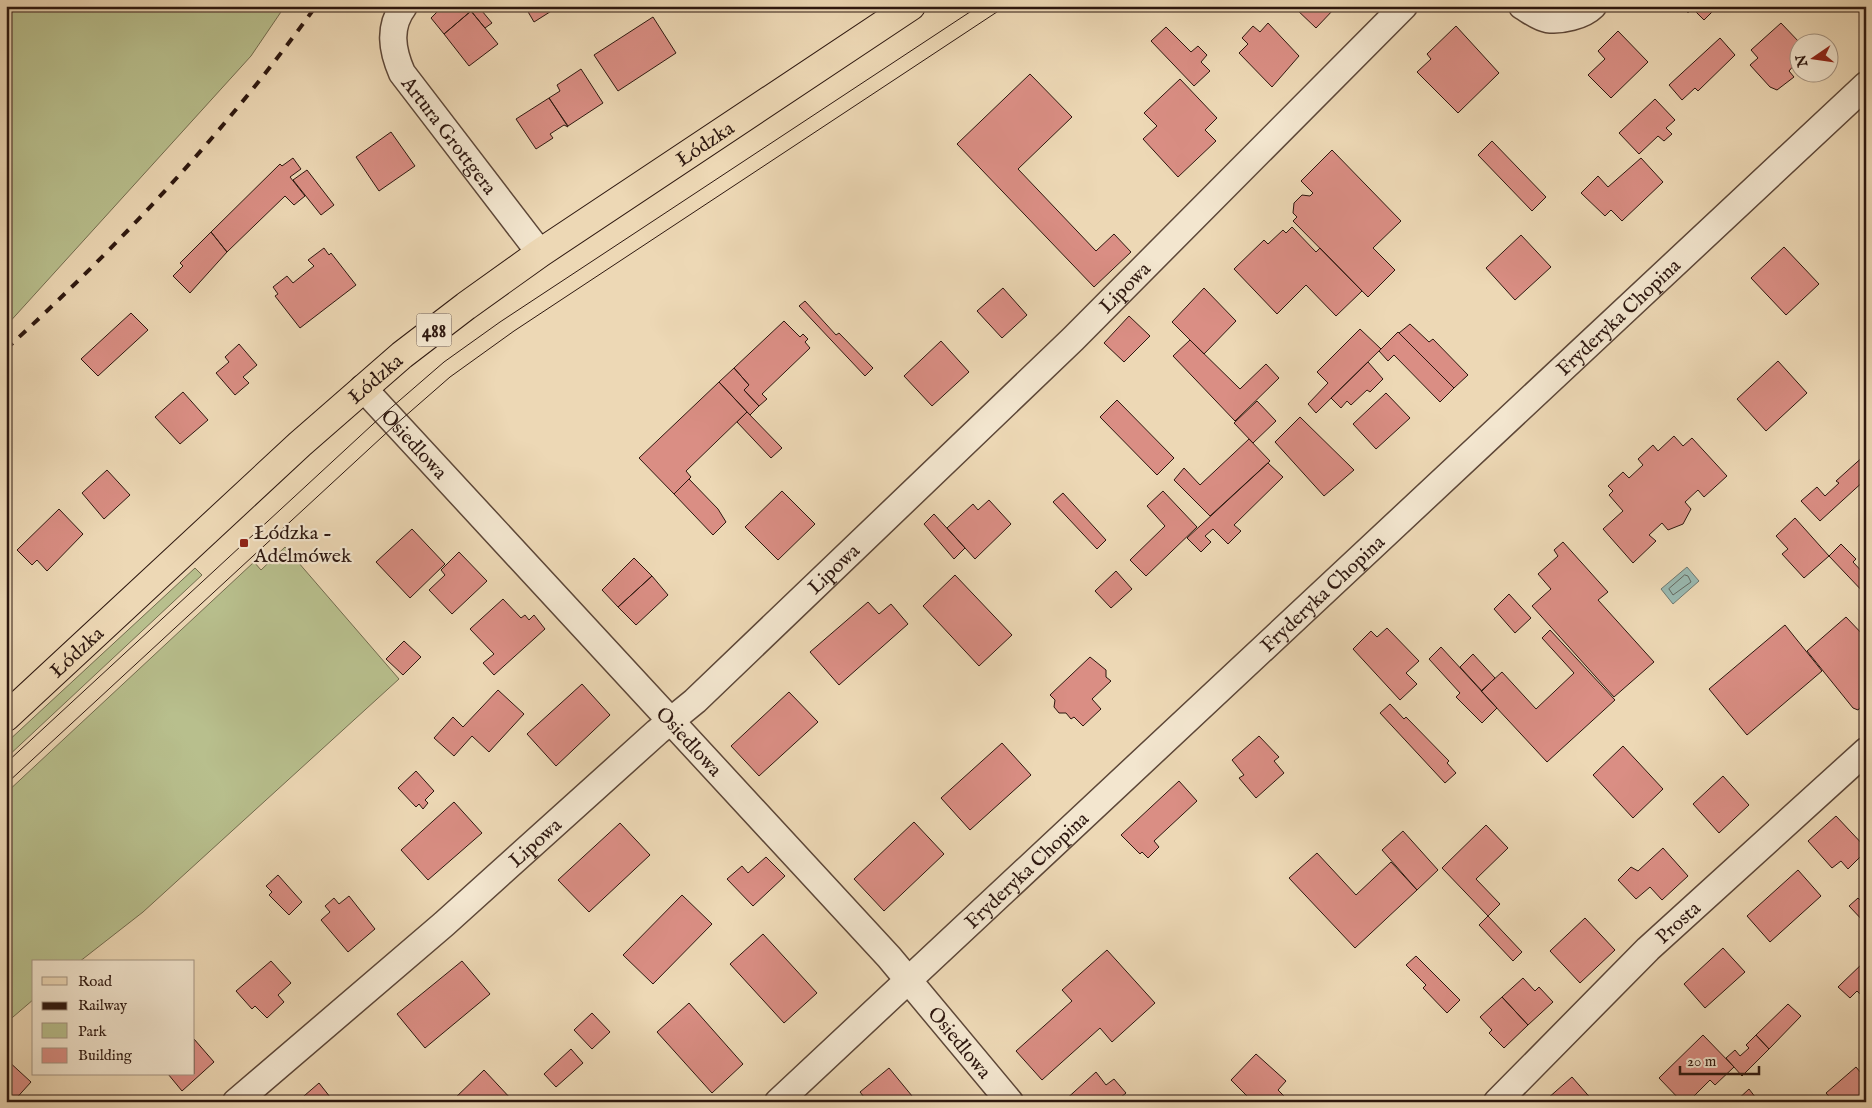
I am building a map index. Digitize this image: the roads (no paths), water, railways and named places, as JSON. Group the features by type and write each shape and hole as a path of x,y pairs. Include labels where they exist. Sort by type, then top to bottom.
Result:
{"main road":[{"name":"Łódzka","path":"6,718 363,388 466,306 540,253 911,6"}],"street":[{"name":"Artura Grottgera","path":"404,6 392,36 394,56 402,73 540,253"},
{"name":"Lipowa","path":"236,1102 444,924 669,721 695,701 1073,339 1404,6"},
{"path":"1522,6 1546,19 1581,14 1587,12 1593,6"},
{"name":"Fryderyka Chopina","path":"778,1102 1866,85"},
{"name":"Osiedlowa","path":"363,388 910,980 1010,1102"},
{"name":"Prosta","path":"1498,1102 1648,949 1866,751"}],"water":[{"path":"1687,567 1699,581 1673,604 1661,589"}],"tram line":[{"path":"6,763 385,413 444,362 500,322 979,6"},
{"path":"6,784 395,425 450,377 514,331 1006,6"}],"railway":[{"path":"6,349 89,270 170,186 245,98 316,6"}],"place":[{"name":"Łódzka - Adelmówek","path":"244,543"}]}
